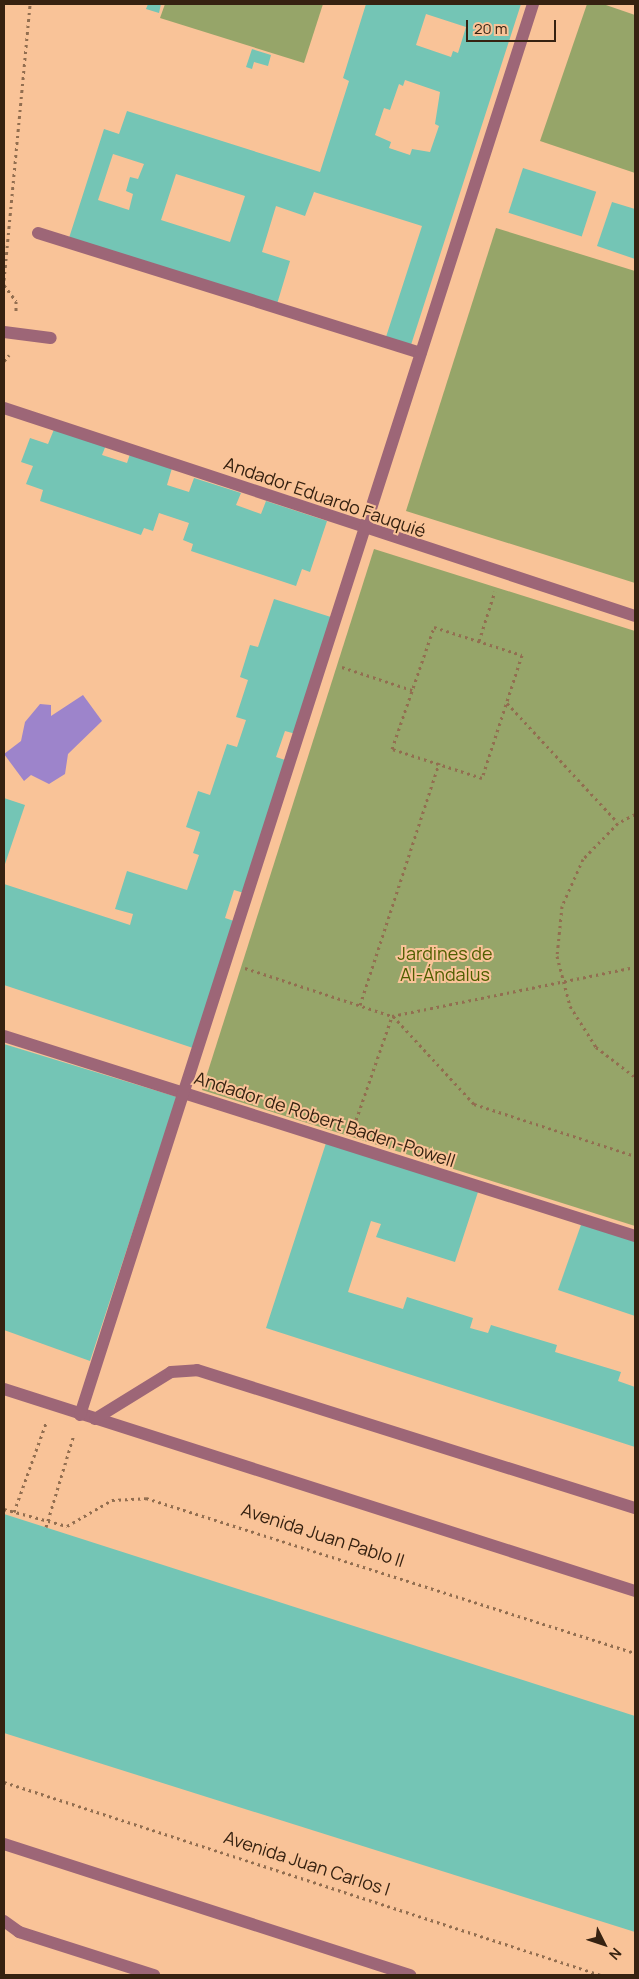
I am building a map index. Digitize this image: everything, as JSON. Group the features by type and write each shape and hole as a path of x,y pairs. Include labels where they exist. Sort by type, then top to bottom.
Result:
{"street":[{"path":"80,1415 533,4"},
{"path":"38,233 421,353"},
{"path":"4,332 51,338"},
{"name":"Andador Eduardo Fauquié","path":"4,408 500,574 635,616"},
{"name":"Andador de Robert Baden-Powell","path":"4,1036 635,1236"},
{"path":"96,1419 172,1372 197,1370 635,1508"},
{"path":"4,1389 80,1415 635,1591"},
{"path":"4,1844 410,1975"},
{"path":"4,1921 19,1932 154,1975"}],"path":[{"path":"4,280 30,4"},
{"path":"479,641 500,574"},
{"path":"434,627 522,655 482,778 392,749 412,690 434,627"},
{"path":"323,661 412,690"},
{"path":"507,703 618,823"},
{"path":"360,1005 439,763"},
{"path":"635,814 618,823 583,859 562,906 557,956 570,1006 596,1047 635,1077"},
{"path":"226,962 392,1016 474,1104 635,1156"},
{"path":"392,1016 564,984 635,966"},
{"path":"351,1136 392,1016"},
{"path":"14,1512 53,1405"},
{"path":"47,1525 80,1415"},
{"name":"Avenida Juan Pablo II","path":"4,1508 47,1525 67,1526 112,1500 146,1498 635,1653"},
{"name":"Avenida Juan Carlos I","path":"4,1782 601,1975"}],"green space":[{"path":"165,4 323,4 304,63 160,18"},
{"path":"587,4 603,4 635,15 635,173 540,141"},
{"path":"496,228 635,271 635,583 406,511"},
{"name":"Jardines de Al-Ándalus","path":"374,549 635,631 635,1226 202,1090"}],"shaded area":[{"path":"83,695 102,721 68,754 65,774 49,784 31,775 24,781 4,754 21,741 25,722 40,704 51,705 51,716"}],"building":[{"path":"148,4 161,4 159,13 146,9"},
{"path":"366,4 521,4 410,348 385,340 422,226 314,192 305,216 276,206 262,252 290,261 277,304 69,238 104,129 119,134 127,111 320,172 349,81 343,78","holes":["426,14 466,27 458,53 453,51 451,57 416,45","405,80 440,92 435,124 439,126 430,152 412,149 410,155 389,148 391,142 375,135 384,108 390,110 399,84 403,86","113,154 144,164 138,179 130,177 126,191 133,194 129,210 98,200","176,174 245,196 230,242 161,220"]},
{"path":"252,49 271,55 268,66 254,62 252,69 246,67"},
{"path":"523,168 596,192 582,236 508,213"},
{"path":"612,202 635,209 635,259 597,246"},
{"path":"55,427 106,445 102,455 127,463 130,454 172,468 167,485 189,492 194,478 241,493 236,505 261,514 266,501 327,521 310,572 302,569 296,586 191,551 193,544 183,540 189,523 159,513 153,531 144,528 141,535 40,501 43,490 26,484 33,466 21,462 30,438 48,444"},
{"path":"274,599 334,618 296,734 285,731 276,757 288,761 244,893 234,890 225,918 237,922 196,1049 4,985 4,884 130,925 133,914 115,909 127,871 187,890 199,855 193,853 200,832 186,827 198,791 210,795 227,744 237,747 246,720 236,717 248,680 240,677 250,645 258,647"},
{"path":"4,798 25,805 4,867"},
{"path":"4,1044 177,1097 90,1361 4,1330"},
{"path":"326,1143 478,1192 455,1262 376,1237 381,1224 371,1221 348,1292 403,1309 407,1297 473,1318 470,1328 488,1333 491,1325 557,1345 555,1352 621,1372 618,1381 635,1387 635,1447 266,1328"},
{"path":"582,1222 635,1240 635,1316 558,1290"},
{"path":"4,1514 635,1716 635,1932 4,1733"}]}
